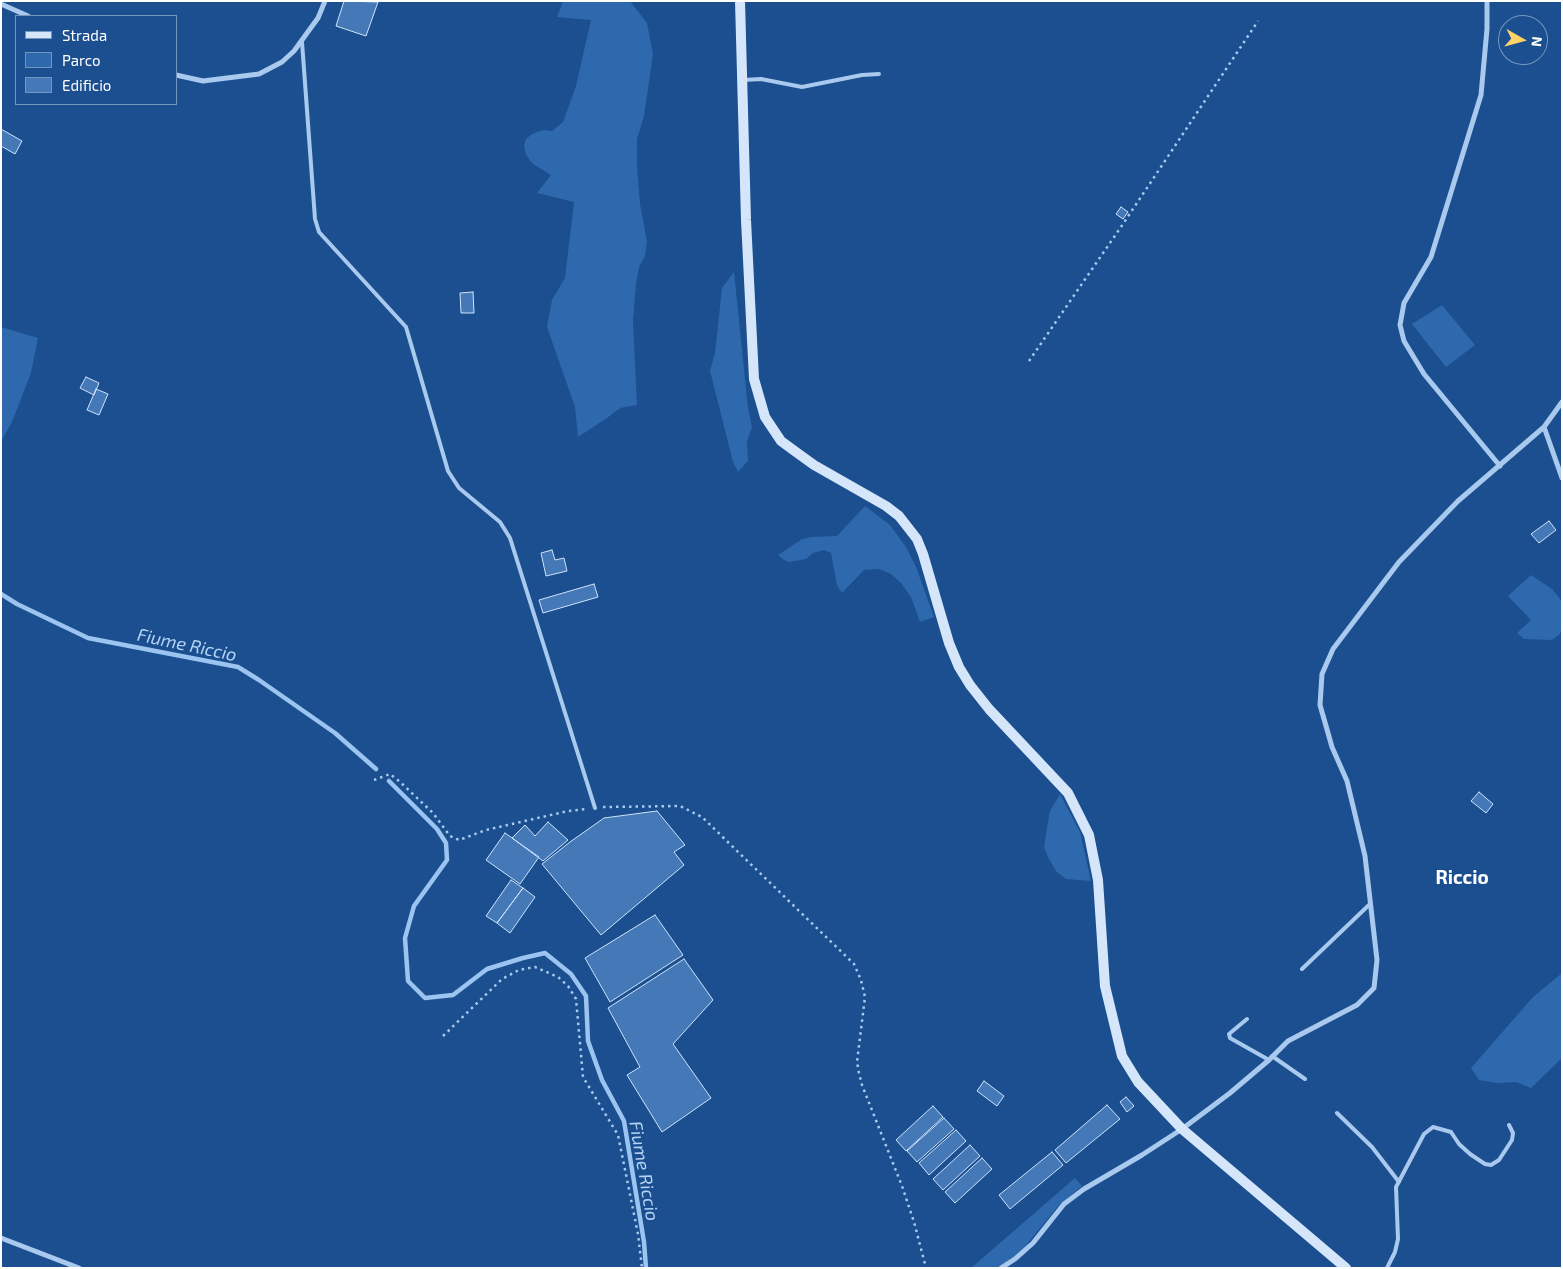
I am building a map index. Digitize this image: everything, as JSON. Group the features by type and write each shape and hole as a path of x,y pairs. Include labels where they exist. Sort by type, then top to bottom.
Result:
{"street":[{"path":"178,75 203,81 259,74 282,62 294,50 318,18 325,1"},
{"path":"740,1 741,80 754,379 765,417 781,441 814,465 886,506 899,516 917,539 924,554 949,644 959,667 990,709 1068,793 1088,835 1098,880 1105,986 1122,1056 1138,1082 1182,1129 1346,1268"},
{"path":"1488,1 1482,95 1430,257 1404,303 1400,325 1404,341 1424,374 1500,466"},
{"path":"1,4 26,15"},
{"path":"1001,1268 1015,1259 1033,1243 1064,1204 1084,1189 1142,1156 1182,1129 1230,1093 1288,1041 1357,1005 1374,988 1377,960 1365,856 1347,781 1332,747 1320,705 1322,674 1333,649 1399,562 1458,501 1544,427 1562,402"},
{"path":"1544,427 1562,478"},
{"path":"1,1238 79,1268"}],"lane":[{"path":"302,41 315,219 319,232 406,327 448,471 459,488 500,522 510,538 595,808"},
{"path":"741,80 760,80 802,87 862,75 879,74"},
{"path":"1302,969 1370,904"},
{"path":"1247,1019 1229,1034 1230,1038 1271,1058 1305,1080"},
{"path":"1337,1113 1372,1147 1399,1182"},
{"path":"1387,1268 1395,1252 1398,1239 1396,1187 1424,1134 1433,1127 1450,1132 1470,1154 1485,1164 1491,1165 1499,1160 1512,1140 1512,1132 1509,1125"}],"path":[{"path":"1028,361 1123,224 1258,21"},
{"path":"374,780 390,774 399,780 433,814 450,836 459,840 486,830 568,811 595,808 680,806 702,817 854,964 862,980 865,997 857,1062 859,1073 902,1186 926,1268"},
{"path":"443,1036 502,979 518,970 535,967 558,977 568,986 576,999 583,1076 618,1135 638,1234 642,1268"}],"green space":[{"path":"563,1 630,1 647,23 653,54 644,116 637,139 640,204 647,242 645,256 639,267 633,321 637,405 620,408 578,437 575,407 547,327 552,300 565,278 574,202 537,193 551,175 533,164 526,155 524,146 526,139 532,134 543,130 552,131 563,122 576,86 591,20 557,17"},
{"path":"734,272 748,408 752,427 747,441 748,461 738,472 733,462 710,371 715,353 722,288"},
{"path":"1442,305 1475,345 1446,367 1412,324"},
{"path":"1,327 38,338 31,373 12,422 2,440"},
{"path":"865,506 890,525 906,547 916,567 934,617 920,622 911,597 901,583 891,574 879,569 864,570 842,593 837,585 831,553 824,550 813,553 806,559 789,562 778,555 802,539 837,536"},
{"path":"1531,575 1552,589 1562,601 1562,628 1560,634 1552,640 1524,639 1517,633 1531,620 1508,596"},
{"path":"1060,794 1080,832 1091,881 1066,879 1056,871 1044,848 1050,811"},
{"path":"1562,973 1562,1058 1531,1088 1516,1082 1497,1083 1479,1080 1471,1068 1533,997"},
{"path":"1075,1178 1082,1186 1060,1204 1017,1256 997,1268 971,1268"}],"building":[{"path":"344,1 378,2 366,36 336,26"},
{"path":"1,129 22,141 15,154 1,146"},
{"path":"1121,207 1128,212 1123,219 1116,214"},
{"path":"473,292 474,313 461,313 460,293"},
{"path":"86,377 99,383 94,395 80,388"},
{"path":"96,389 108,394 99,415 87,410"},
{"path":"1549,521 1556,530 1539,543 1531,534"},
{"path":"552,550 555,560 564,558 567,571 546,576 541,553"},
{"path":"594,584 598,597 543,613 539,600"},
{"path":"1479,792 1493,804 1486,813 1471,801"},
{"path":"657,811 685,845 674,852 684,865 601,935 542,864 604,818"},
{"path":"548,822 568,840 543,861 512,838 525,825 535,836"},
{"path":"505,833 539,857 520,884 486,860"},
{"path":"511,880 523,888 497,923 486,916"},
{"path":"523,888 535,897 510,933 497,923"},
{"path":"655,915 683,955 610,1002 585,958"},
{"path":"684,959 713,1000 673,1044 711,1098 662,1132 627,1075 640,1067 608,1008"},
{"path":"984,1081 1004,1096 997,1106 977,1091"},
{"path":"1126,1097 1134,1106 1127,1112 1120,1102"},
{"path":"1107,1105 1120,1119 1066,1163 1055,1150"},
{"path":"933,1106 943,1117 906,1151 896,1140"},
{"path":"944,1118 954,1129 917,1162 907,1151"},
{"path":"956,1130 966,1141 929,1175 919,1163"},
{"path":"970,1145 980,1156 943,1190 933,1179"},
{"path":"1052,1152 1063,1165 1010,1209 999,1195"},
{"path":"982,1158 992,1169 955,1203 945,1192"}],"waterway":[{"name":"Fiume Riccio","path":"1,594 17,604 88,638 238,667 335,733 376,769"},
{"name":"Fiume Riccio","path":"389,781 437,829 446,843 447,860 414,906 405,938 408,981 425,998 453,995 487,969 545,953 571,974 586,996 588,1041 602,1080 624,1121 644,1242 646,1268"}],"district":[{"name":"Riccio","path":"1462,878"}]}
